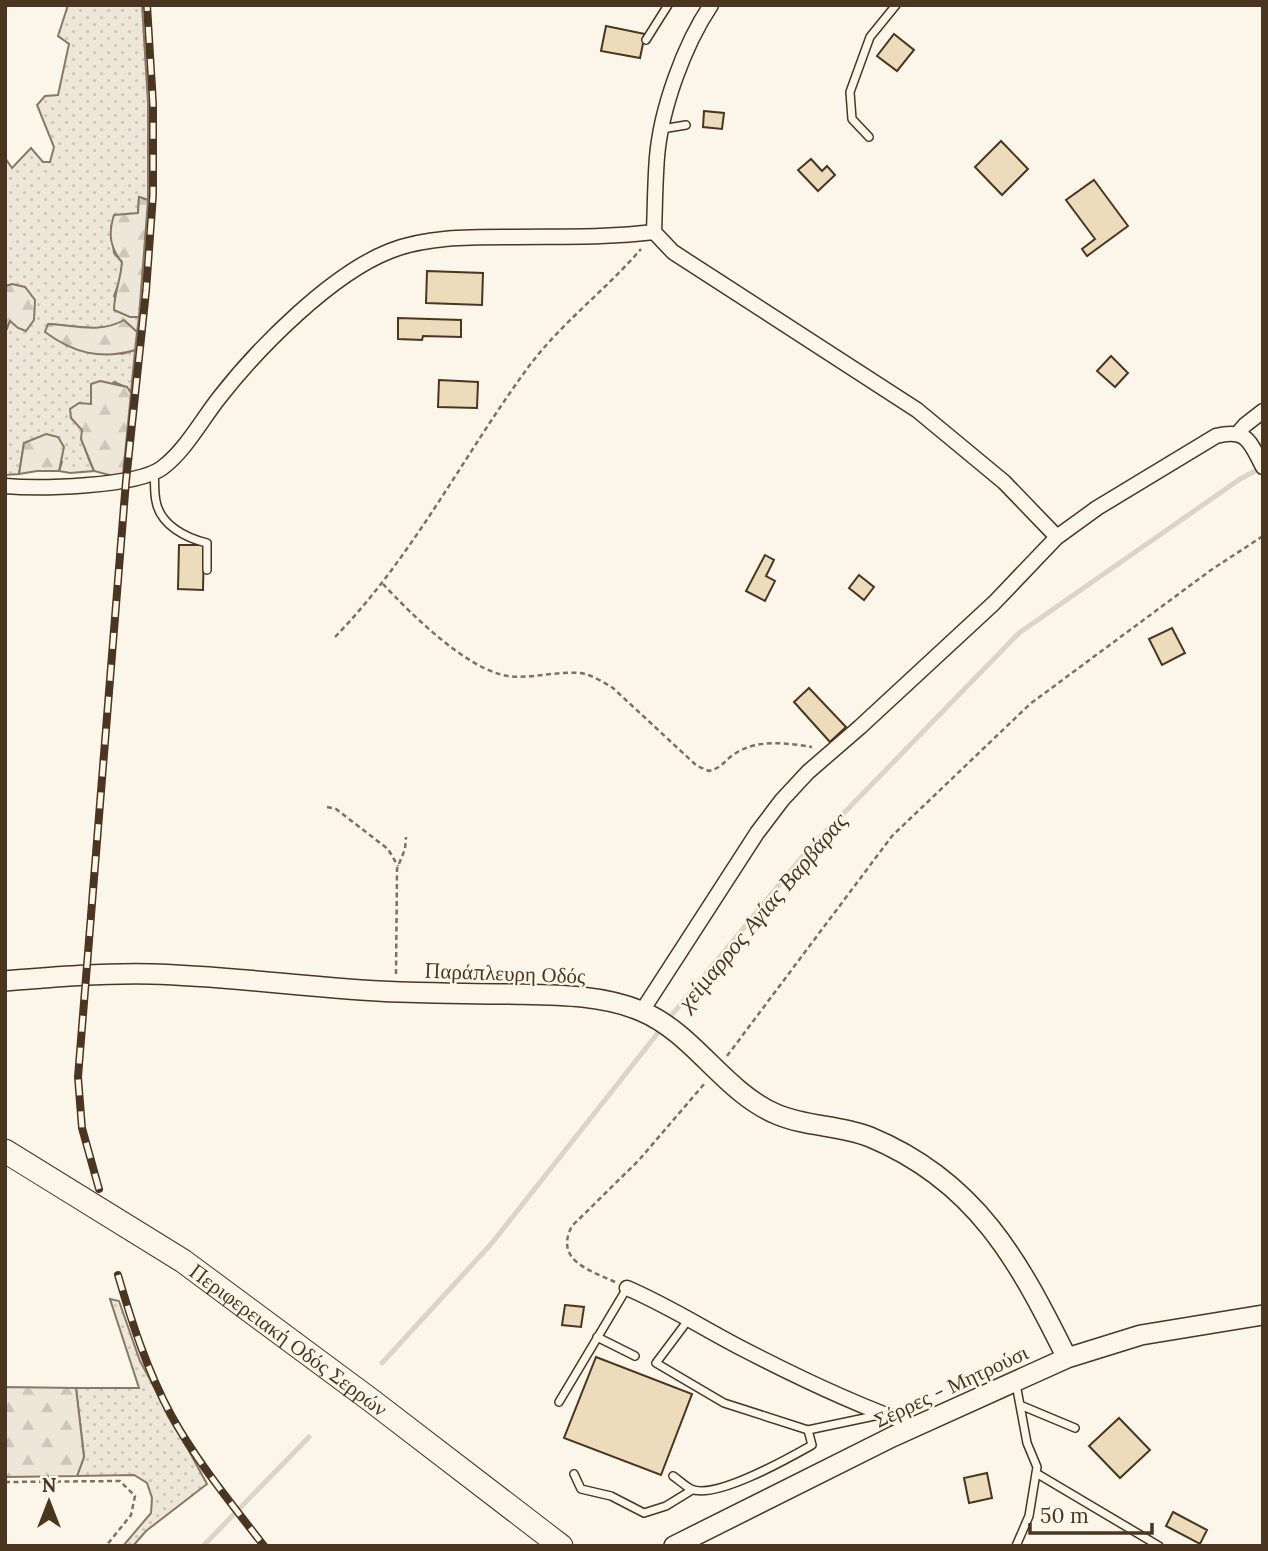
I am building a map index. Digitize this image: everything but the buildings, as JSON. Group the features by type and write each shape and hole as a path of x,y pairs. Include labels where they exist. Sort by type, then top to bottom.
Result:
{"main road":[{"name":"Περιφερειακή Οδός Σερρών","path":"5,1151 183,1261 561,1546"}],"street":[{"path":"711,5 688,49 661,129 657,156 654,232 673,252 917,410 1004,482 1057,537"},
{"path":"5,486 126,481 162,468 259,352 324,291 362,265 391,250 436,240 475,237 612,236 654,232"},
{"path":"1238,433 1263,411"},
{"path":"649,1015 757,833 782,800 808,772 994,603 1057,537 1097,508 1216,436 1238,433 1251,443 1263,467"},
{"name":"Παράπλευρη Οδός","path":"5,981 87,974 152,974 395,992 562,996 599,1000 649,1015 694,1048 754,1102 776,1114 867,1136 894,1148 961,1194 1015,1260 1067,1358"},
{"path":"627,1288 659,1302 744,1350 882,1414 916,1426"},
{"name":"Σέρρες - Μητρούσι","path":"674,1546 916,1426 1067,1358 1141,1335 1263,1315"}],"lane":[{"path":"646,40 668,5"},
{"path":"869,137 852,119 850,92 870,37 896,5"},
{"path":"661,129 686,125"},
{"path":"154,472 156,505 171,526 189,539 207,543 207,570"},
{"path":"559,1402 627,1288"},
{"path":"689,1319 656,1363 724,1403 808,1430 882,1414"},
{"path":"597,1337 635,1356"},
{"path":"1015,1380 1027,1443 1037,1467 1029,1516 1016,1546"},
{"path":"1020,1405 1075,1428"},
{"path":"673,1476 692,1490 712,1491 776,1466 812,1445 808,1430"},
{"path":"1036,1473 1159,1546"},
{"path":"574,1474 581,1489 611,1496 644,1513 666,1506 692,1490"}],"path":[{"path":"335,637 383,584 526,370 557,333 639,251 654,232"},
{"path":"627,1288 577,1263 568,1252 565,1238 572,1226 639,1160 716,1070 892,836 1030,704 1211,570 1263,536"},
{"path":"383,584 420,621 463,656 505,676 534,677 580,673 597,678 613,688 697,766 709,771 722,767 733,754 747,747 768,743 832,750"},
{"path":"327,807 336,809 388,849 398,866"},
{"path":"395,992 398,866 405,849 406,836"},
{"path":"5,1482 120,1481 135,1496 131,1515 106,1546"}],"green space":[{"path":"68,5 142,5 148,103 148,200 139,197 138,213 111,226 114,253 122,262 121,277 114,296 130,317 139,317 137,332 124,321 96,328 48,324 122,354 135,350 131,392 114,382 87,413 84,443 94,471 59,471 62,462 24,443 19,474 5,475 5,158 12,168 31,148 43,162 50,162 54,147 37,105 45,96 58,95 69,44 58,36"},
{"path":"139,197 148,200 139,317 130,317 114,310 122,262 111,240 111,228 114,215 138,213"},
{"path":"12,284 25,287 35,300 34,320 26,331 10,321 5,333 5,286"},
{"path":"124,320 137,332 135,350 123,353 88,353 66,345 45,332 48,324 96,328"},
{"path":"100,381 127,387 131,393 123,474 113,476 94,471 81,439 82,430 71,418 70,409 79,403 91,404 91,384"},
{"path":"46,434 58,437 64,447 59,471 19,474 24,443"},
{"path":"110,1299 119,1301 140,1361 207,1484 146,1531 133,1546 123,1546 151,1513 152,1498 147,1483 134,1475 77,1476 84,1457 76,1388 139,1388"},
{"path":"5,1387 76,1388 84,1457 77,1476 5,1477"}],"waterway":[{"name":"χείμαρρος Αγίας Βαρβάρας","path":"667,1021 807,851 1019,633 1240,479 1263,467"},
{"name":"χείμαρρος Αγίας Βαρβάρας","path":"382,1363 492,1243 661,1029"},
{"name":"χείμαρρος Αγίας Βαρβάρας","path":"203,1546 309,1437"}],"railway":[{"path":"99,1189 82,1128 78,1077 126,481 153,195 153,104 147,5"},
{"path":"118,1275 141,1346 171,1415 203,1466 264,1546"}]}
